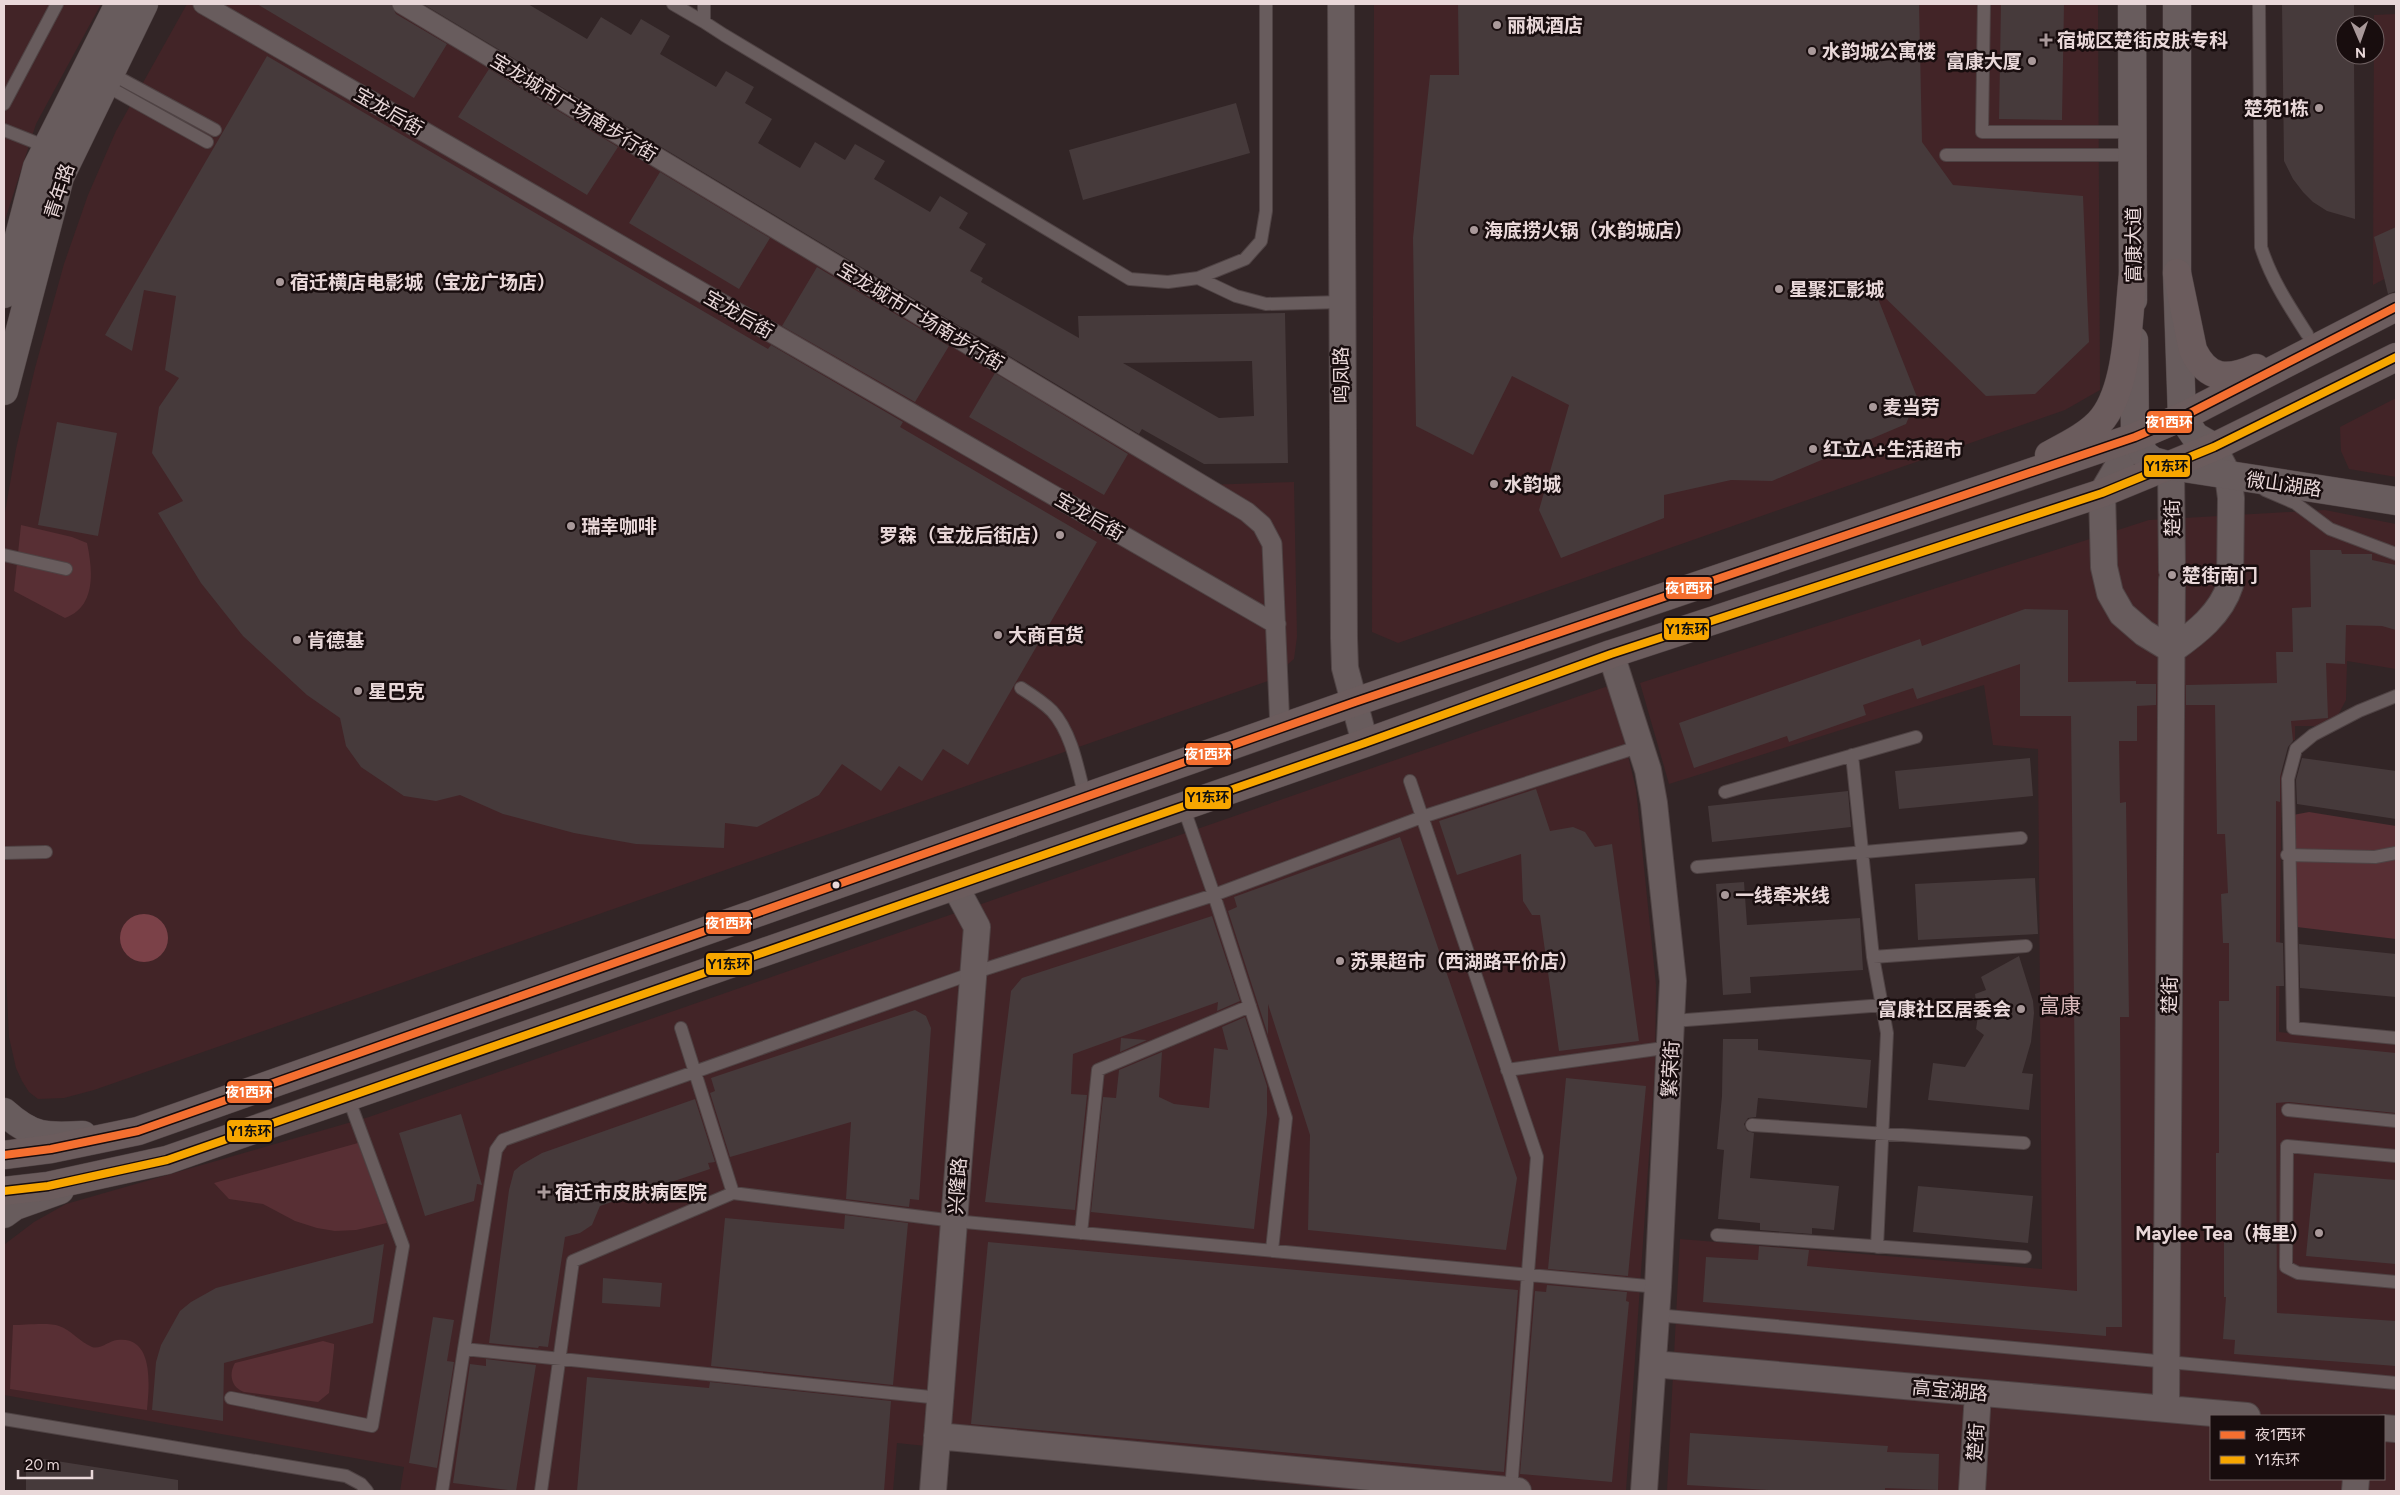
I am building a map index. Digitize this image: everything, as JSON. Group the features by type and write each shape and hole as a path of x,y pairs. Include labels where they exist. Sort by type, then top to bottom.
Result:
{"main road":[{"path":"2177,273 2193,350 2199,362 2210,373 2222,376 2241,374 2348,332"},
{"path":"1986,488 2066,446 2103,419 2119,382 2133,275"},
{"path":"4,1155 51,1149 138,1131 1354,702 2135,437 2182,417 2396,307"},
{"path":"4,1191 48,1186 167,1160 1365,743 1611,654 2102,493 2214,447 2396,356"}],"street":[{"name":"青年路","path":"4,294 37,168 119,4"},
{"name":"青年路","path":"4,391 60,177 144,4"},
{"name":"宝龙后街","path":"203,4 1276,624"},
{"name":"宝龙城市广场南步行街","path":"402,4 1247,512 1262,525 1272,544 1280,729"},
{"name":"鸣凤路","path":"1341,4 1344,646 1346,668 1365,743"},
{"name":"富康大道","path":"2132,4 2135,437"},
{"path":"2135,437 2102,493 2104,567 2110,593 2122,614 2144,633 2172,650 2194,634 2208,620 2219,608 2228,590 2232,498 2228,475 2214,447 2195,436 2182,417 2177,273 2177,4"},
{"path":"2135,437 2145,455 2153,461 2171,466"},
{"name":"微山湖路","path":"2171,466 2396,501"},
{"name":"楚街","path":"2166,1409 2172,650 2171,466"},
{"name":"繁荣街","path":"1611,654 1641,746 1654,803 1673,981 1673,1021 1658,1287 1644,1491"},
{"name":"兴隆路","path":"933,1491 977,927 955,886"},
{"path":"4,1112 21,1127 47,1137 127,1133"},
{"path":"4,1214 15,1206 139,1166"},
{"name":"高宝湖路","path":"1653,1364 2235,1415"},
{"name":"楚街","path":"1972,1491 1978,1393"},
{"path":"937,1436 1514,1491"}],"lane":[{"path":"4,104 57,4"},
{"path":"673,4 1130,279 1168,282 1198,278 1246,259 1261,241 1266,211 1266,4"},
{"path":"704,4 704,22"},
{"path":"1984,4 1982,132 2133,143"},
{"path":"2258,4 2261,247 2268,268 2279,290 2307,334"},
{"path":"108,79 215,130"},
{"path":"108,79 208,142"},
{"path":"4,130 47,147"},
{"path":"1946,155 2133,143"},
{"path":"1198,278 1236,296 1266,304 1341,302"},
{"path":"2228,475 2295,503 2330,529 2396,554"},
{"path":"4,555 66,569"},
{"path":"1021,688 1042,703 1061,724 1085,797"},
{"path":"2396,696 2359,711 2313,735 2296,749 2288,778 2292,1028 2396,1038"},
{"path":"1725,792 1916,737"},
{"path":"442,1491 496,1150 503,1140 973,973 1214,895 1422,817 1641,746"},
{"path":"1852,755 1873,957 1884,1005 1887,1033 1877,1247"},
{"path":"1410,781 1537,1157 1526,1273 1514,1491"},
{"path":"1183,806 1214,895 1286,1118 1272,1250"},
{"path":"1697,867 2021,838"},
{"path":"4,853 46,852"},
{"path":"2288,855 2375,857 2396,853"},
{"path":"1873,957 2026,946"},
{"path":"1673,1021 1884,1005"},
{"path":"1080,1233 1098,1070 1250,1006"},
{"path":"681,1028 733,1193"},
{"path":"1507,1070 1671,1047"},
{"path":"231,1398 372,1426 403,1246 348,1097"},
{"path":"2288,1110 2396,1121"},
{"path":"1752,1125 2024,1143"},
{"path":"2396,1156 2287,1146 2286,1267 2298,1273 2396,1282"},
{"path":"541,1491 557,1360 573,1262 733,1193 954,1221 1526,1273 1658,1287"},
{"path":"1717,1235 2025,1257"},
{"path":"1656,1315 2396,1383"},
{"path":"464,1349 940,1398"},
{"path":"4,1419 346,1476 361,1484 367,1491"}],"shaded area":[{"path":"4,4 101,4 36,124 4,223"},
{"path":"187,4 416,4 1203,485 1294,482 1297,637 1294,659 1268,681 94,1090 64,1098 38,1099 29,1092 22,1081 16,1068 9,1037 4,933 4,518 16,449 35,368 64,264 88,195 116,131"},
{"name":"水韵城","path":"1374,4 2098,4 2100,390 2065,410 1398,643 1372,632"},
{"path":"2396,14 2396,273 2373,285 2374,65 2385,65 2385,15 2374,15"},
{"path":"2396,398 2396,477 2349,469 2341,451 2340,427"},
{"path":"2325,510 2396,524 2396,669 2347,661 2346,700 2336,719 2321,726 2295,726 2295,740 2282,740 2279,1032 2396,1045 2396,1491 1667,1491 1680,1239 2042,1269 2038,749 1993,745 1984,685 1669,784 1640,683 2149,520"},
{"path":"21,525 72,537 87,543 91,576 90,587 82,606 75,613 65,618 14,591"},
{"path":"1611,685 1636,789 1656,985 1655,1067 1626,1491 1358,1491 897,1443 893,1491 400,1491 404,1467 4,1395 5,1244 34,1222 66,1204 369,1117"},
{"path":"2309,812 2396,826 2396,939 2297,927 2293,815"},
{"path":"144,914 153,916 161,921 166,929 168,938 166,947 161,955 153,960 144,962 135,960 127,955 122,947 120,938 122,929 127,921 135,916"},
{"path":"358,1143 387,1223 356,1230 335,1231 317,1228 295,1221 263,1204 229,1199 214,1183"},
{"path":"13,1325 55,1325 68,1330 95,1348 117,1340 129,1341 138,1346 144,1354 147,1365 147,1410 10,1389"},
{"path":"323,1341 334,1344 334,1348 329,1393 318,1402 244,1392 232,1380 235,1363"}],"building":[{"path":"257,4 391,4 396,14 447,44 414,98"},
{"path":"423,4 528,4 587,39 601,17 631,35 641,19 670,36 660,54 716,87 726,71 754,87 745,103 772,119 758,143 800,168 815,142 845,160 855,144 885,161 874,179 930,212 940,196 968,213 959,228 986,244 970,271 983,278 981,282 1079,338 1078,316 1285,313 1288,463 1204,464 1142,429 1139,434 1006,354 1007,352 961,327","holes":["1252,361 1254,416 1219,418 1123,363"]},
{"name":"水韵城","path":"1458,4 1919,4 1922,142 1953,185 2083,196 2089,342 2035,394 1986,396 1873,286 1917,397 1906,424 1772,481 1731,480 1664,495 1664,518 1561,558 1539,510 1569,405 1512,376 1473,455 1416,426 1413,238 1430,75 1459,75"},
{"name":"富康大厦","path":"2001,4 2064,4 2062,120 1999,119"},
{"name":"楚苑1栋","path":"2282,4 2354,4 2354,15 2335,15 2335,65 2354,65 2355,219 2327,211 2313,202 2293,179 2284,161"},
{"path":"267,56 768,349 771,345 903,422 900,427 1097,542 968,765 943,749 922,781 899,766 881,791 842,764 819,795 757,827 725,823 724,848 636,844 574,833 503,814 460,795 436,801 404,796 361,767 346,746 340,718 307,695 243,636 201,583 158,513 183,501 152,453 159,407 179,378 165,370 176,296 144,290 132,351 105,335"},
{"path":"489,69 618,147 587,195 458,117"},
{"path":"1236,103 1250,153 1083,200 1069,150"},
{"path":"660,172 770,238 739,289 629,223"},
{"path":"2396,227 2396,291 2388,294 2374,237"},
{"path":"817,267 949,346 915,402 782,326"},
{"path":"995,373 1128,454 1104,495 969,417"},
{"path":"57,422 117,433 98,536 38,525"},
{"path":"2310,550 2341,550 2342,554 2372,554 2372,560 2396,565 2396,630 2382,626 2346,625 2345,664 2326,663 2328,718 2291,721 2293,741 2288,747 2280,777 2280,802 2276,801 2276,942 2283,943 2284,986 2276,986 2276,1041 2396,1053 2396,1113 2289,1102 2276,1103 2277,1313 2396,1321 2396,1366 2234,1354 2235,1340 2223,1339 2226,1297 2224,1297 2224,1239 2216,1239 2216,1153 2219,1153 2219,1001 2229,1001 2229,943 2223,943 2221,894 2228,893 2225,834 2217,834 2215,705 2186,705 2186,685 2277,683 2276,652 2293,652 2292,608 2311,607"},
{"path":"2025,609 2068,610 2068,682 2136,681 2136,684 2156,684 2156,705 2137,706 2137,741 2119,741 2120,803 2126,802 2129,1017 2120,1017 2122,1327 2106,1327 2106,1336 1703,1302 1706,1257 1758,1260 1759,1246 1809,1250 1807,1266 2077,1291 2071,716 2020,716 2020,664 1917,699 1913,688 1863,705 1866,715 1789,742 1787,736 1694,768 1679,723 1920,639 1922,646"},
{"path":"2030,758 2033,796 1899,809 1895,771"},
{"path":"2302,758 2396,771 2396,819 2297,804 2296,780"},
{"path":"1536,789 1550,831 1573,827 1585,832 1595,847 1612,844 1639,1041 1559,1051 1540,915 1532,915 1523,901 1521,854 1457,875 1439,821"},
{"path":"1848,791 1851,827 1712,842 1708,806"},
{"path":"1400,837 1517,1178 1506,1250 1308,1230 1310,1135 1268,1004 1268,1035 1228,911 1237,907 1234,897"},
{"path":"2035,878 2038,934 1918,940 1915,884"},
{"path":"1744,882 1747,925 1860,918 1863,970 1750,977 1751,993 1723,995 1716,884"},
{"path":"1212,916 1240,1001 1217,1011 1218,1002 1073,1054 1071,1094 1087,1095 1075,1210 985,1202 1011,991 1022,978"},
{"path":"2299,944 2396,954 2396,997 2300,988"},
{"path":"2019,956 2033,1001 2034,1013 2031,1042 2022,1073 2033,1074 2029,1110 1928,1100 1933,1063 1965,1067 1984,1035 1976,1029 1978,1016 1975,994 1986,990 1981,977"},
{"path":"915,1010 926,1016 931,1028 919,1200 910,1199 909,1207 846,1199 851,1122 730,1157 710,1093 715,1091 711,1078"},
{"path":"1245,1017 1267,1086 1267,1114 1254,1229 1091,1212 1103,1097 1116,1098 1119,1070 1162,1052 1159,1097 1174,1104 1209,1108 1214,1048 1228,1050 1222,1027"},
{"path":"1121,1038 1147,1040 1120,1052"},
{"path":"1723,1039 1758,1039 1758,1050 1871,1060 1867,1108 1758,1098 1756,1117 1748,1118 1744,1124 1747,1131 1754,1133 1750,1178 1839,1186 1834,1230 1812,1228 1812,1234 1760,1230 1760,1223 1718,1219 1724,1150 1717,1149 1722,1096"},
{"path":"1566,1078 1646,1086 1628,1276 1548,1269"},
{"path":"695,1099 715,1162 708,1163 710,1169 600,1206 592,1225 580,1233 565,1237 548,1347 539,1346 538,1348 489,1343 509,1190 514,1171 542,1153"},
{"path":"461,1114 482,1185 477,1184 474,1201 425,1216 399,1133"},
{"path":"2314,1173 2396,1180 2396,1264 2306,1256"},
{"path":"1918,1186 2033,1196 2028,1243 1913,1232"},
{"path":"845,1215 908,1223 893,1385 711,1366 725,1218 844,1229"},
{"path":"988,1242 1518,1290 1504,1472 971,1424"},
{"path":"384,1244 373,1323 224,1363 223,1421 152,1410 156,1362 161,1345 180,1311 191,1302 216,1288"},
{"path":"603,1278 662,1283 660,1307 602,1303"},
{"path":"1547,1285 1627,1292 1626,1301 1629,1302 1612,1482 1520,1474 1535,1291 1546,1292"},
{"path":"433,1317 454,1320 447,1361 454,1362 437,1468 409,1463"},
{"path":"486,1359 536,1365 516,1491 453,1483 470,1364 486,1366"},
{"path":"587,1377 709,1388 710,1382 891,1401 884,1491 577,1491"},
{"path":"1690,1433 1888,1446 1887,1452 1939,1454 1938,1490 1885,1488 1885,1491 1782,1491 1687,1485"},
{"path":"37,1458 178,1480 178,1491 26,1491 26,1471"}],"transit line":[{"name":"夜1西环","path":"4,1155 51,1149 138,1131 1355,702 2135,437 2182,417 2396,307"},
{"name":"Y1东环","path":"4,1191 48,1186 167,1160 1365,743 1611,654 2102,493 2214,447 2396,357"}],"place":[{"name":"丽枫酒店","path":"1497,25"},
{"name":"宿城区楚街皮肤专科","path":"2046,40"},
{"name":"水韵城公寓楼","path":"1812,51"},
{"name":"富康大厦","path":"2032,61"},
{"name":"楚苑1栋","path":"2319,108"},
{"name":"海底捞火锅（水韵城店）","path":"1474,230"},
{"name":"宿迁横店电影城（宝龙广场店）","path":"280,282"},
{"name":"星聚汇影城","path":"1779,289"},
{"name":"麦当劳","path":"1873,407"},
{"name":"红立A+生活超市","path":"1813,449"},
{"name":"水韵城","path":"1494,484"},
{"name":"瑞幸咖啡","path":"571,526"},
{"name":"罗森（宝龙后街店）","path":"1060,535"},
{"name":"楚街南门","path":"2172,575"},
{"name":"大商百货","path":"998,635"},
{"name":"肯德基","path":"297,640"},
{"name":"星巴克","path":"358,691"},
{"name":"一线牵米线","path":"1725,895"},
{"name":"苏果超市（西湖路平价店）","path":"1340,961"},
{"name":"富康社区居委会","path":"2021,1009"},
{"name":"宿迁市皮肤病医院","path":"544,1192"},
{"name":"Maylee Tea（梅里）","path":"2319,1233"}],"district":[{"name":"富康","path":"2060,1006"}]}
